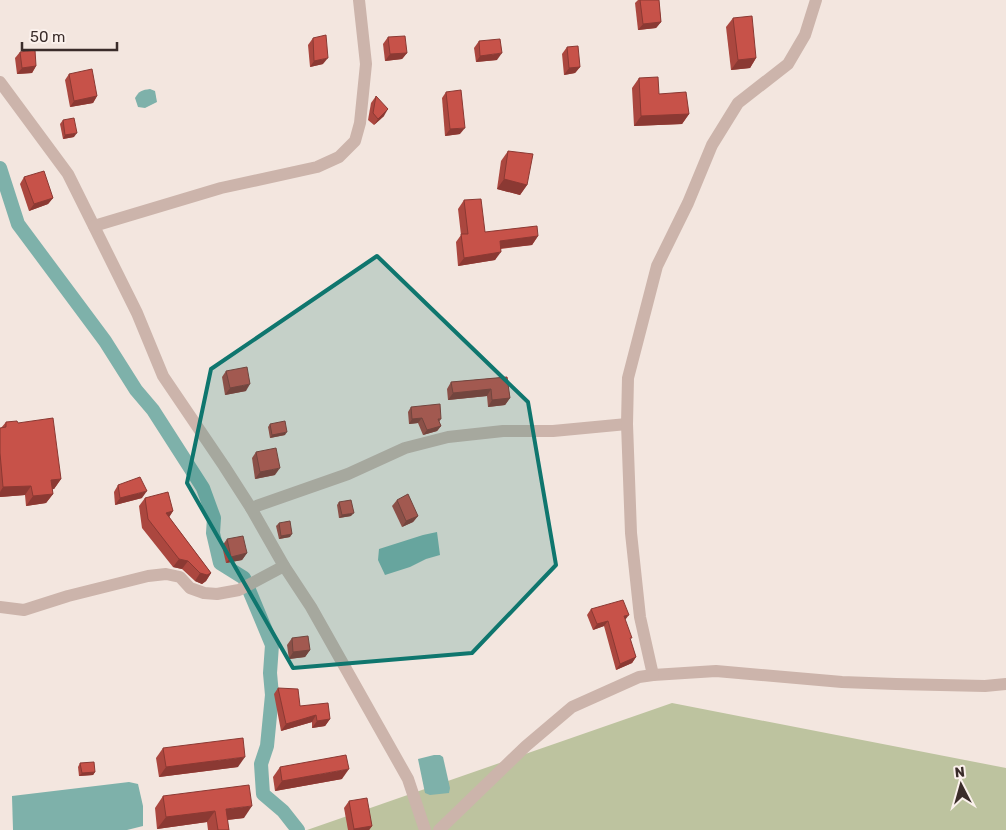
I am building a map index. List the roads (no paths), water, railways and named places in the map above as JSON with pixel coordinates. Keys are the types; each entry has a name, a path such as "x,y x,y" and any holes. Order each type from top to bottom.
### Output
{"street":[{"path":"94,226 221,188 317,167 339,157 355,141 360,123 366,64 359,0"},
{"path":"653,674 640,617 631,534 627,424 628,378 657,266 688,203 712,145 738,103 788,64 805,35 816,0"},
{"path":"0,82 68,174 137,313 163,376 251,508 284,566 311,607 408,779 425,830"},
{"path":"251,508 348,474 404,448 448,437 503,431 553,431 627,424"},
{"path":"0,607 24,610 68,596 148,576 166,574 180,577 190,588 204,593 216,594 239,590 284,566"},
{"path":"438,830 526,746 572,707 639,678 653,674 716,671 887,684 985,686 1006,684"}],"water":[{"path":"150,89 155,91 157,102 145,108 138,107 136,96 141,91"},
{"path":"437,532 440,555 385,575 378,560 379,549"},
{"path":"434,755 443,757 450,788 449,793 430,795 425,793 418,759"},
{"path":"129,782 138,784 143,806 143,826 127,830 13,830 12,796"}],"waterway":[{"path":"0,168 18,224 105,341 136,390 153,410 203,488 214,518 213,533 220,563 244,578 272,645 270,673 272,695 267,746 261,764 263,794 283,811 298,830"}]}
